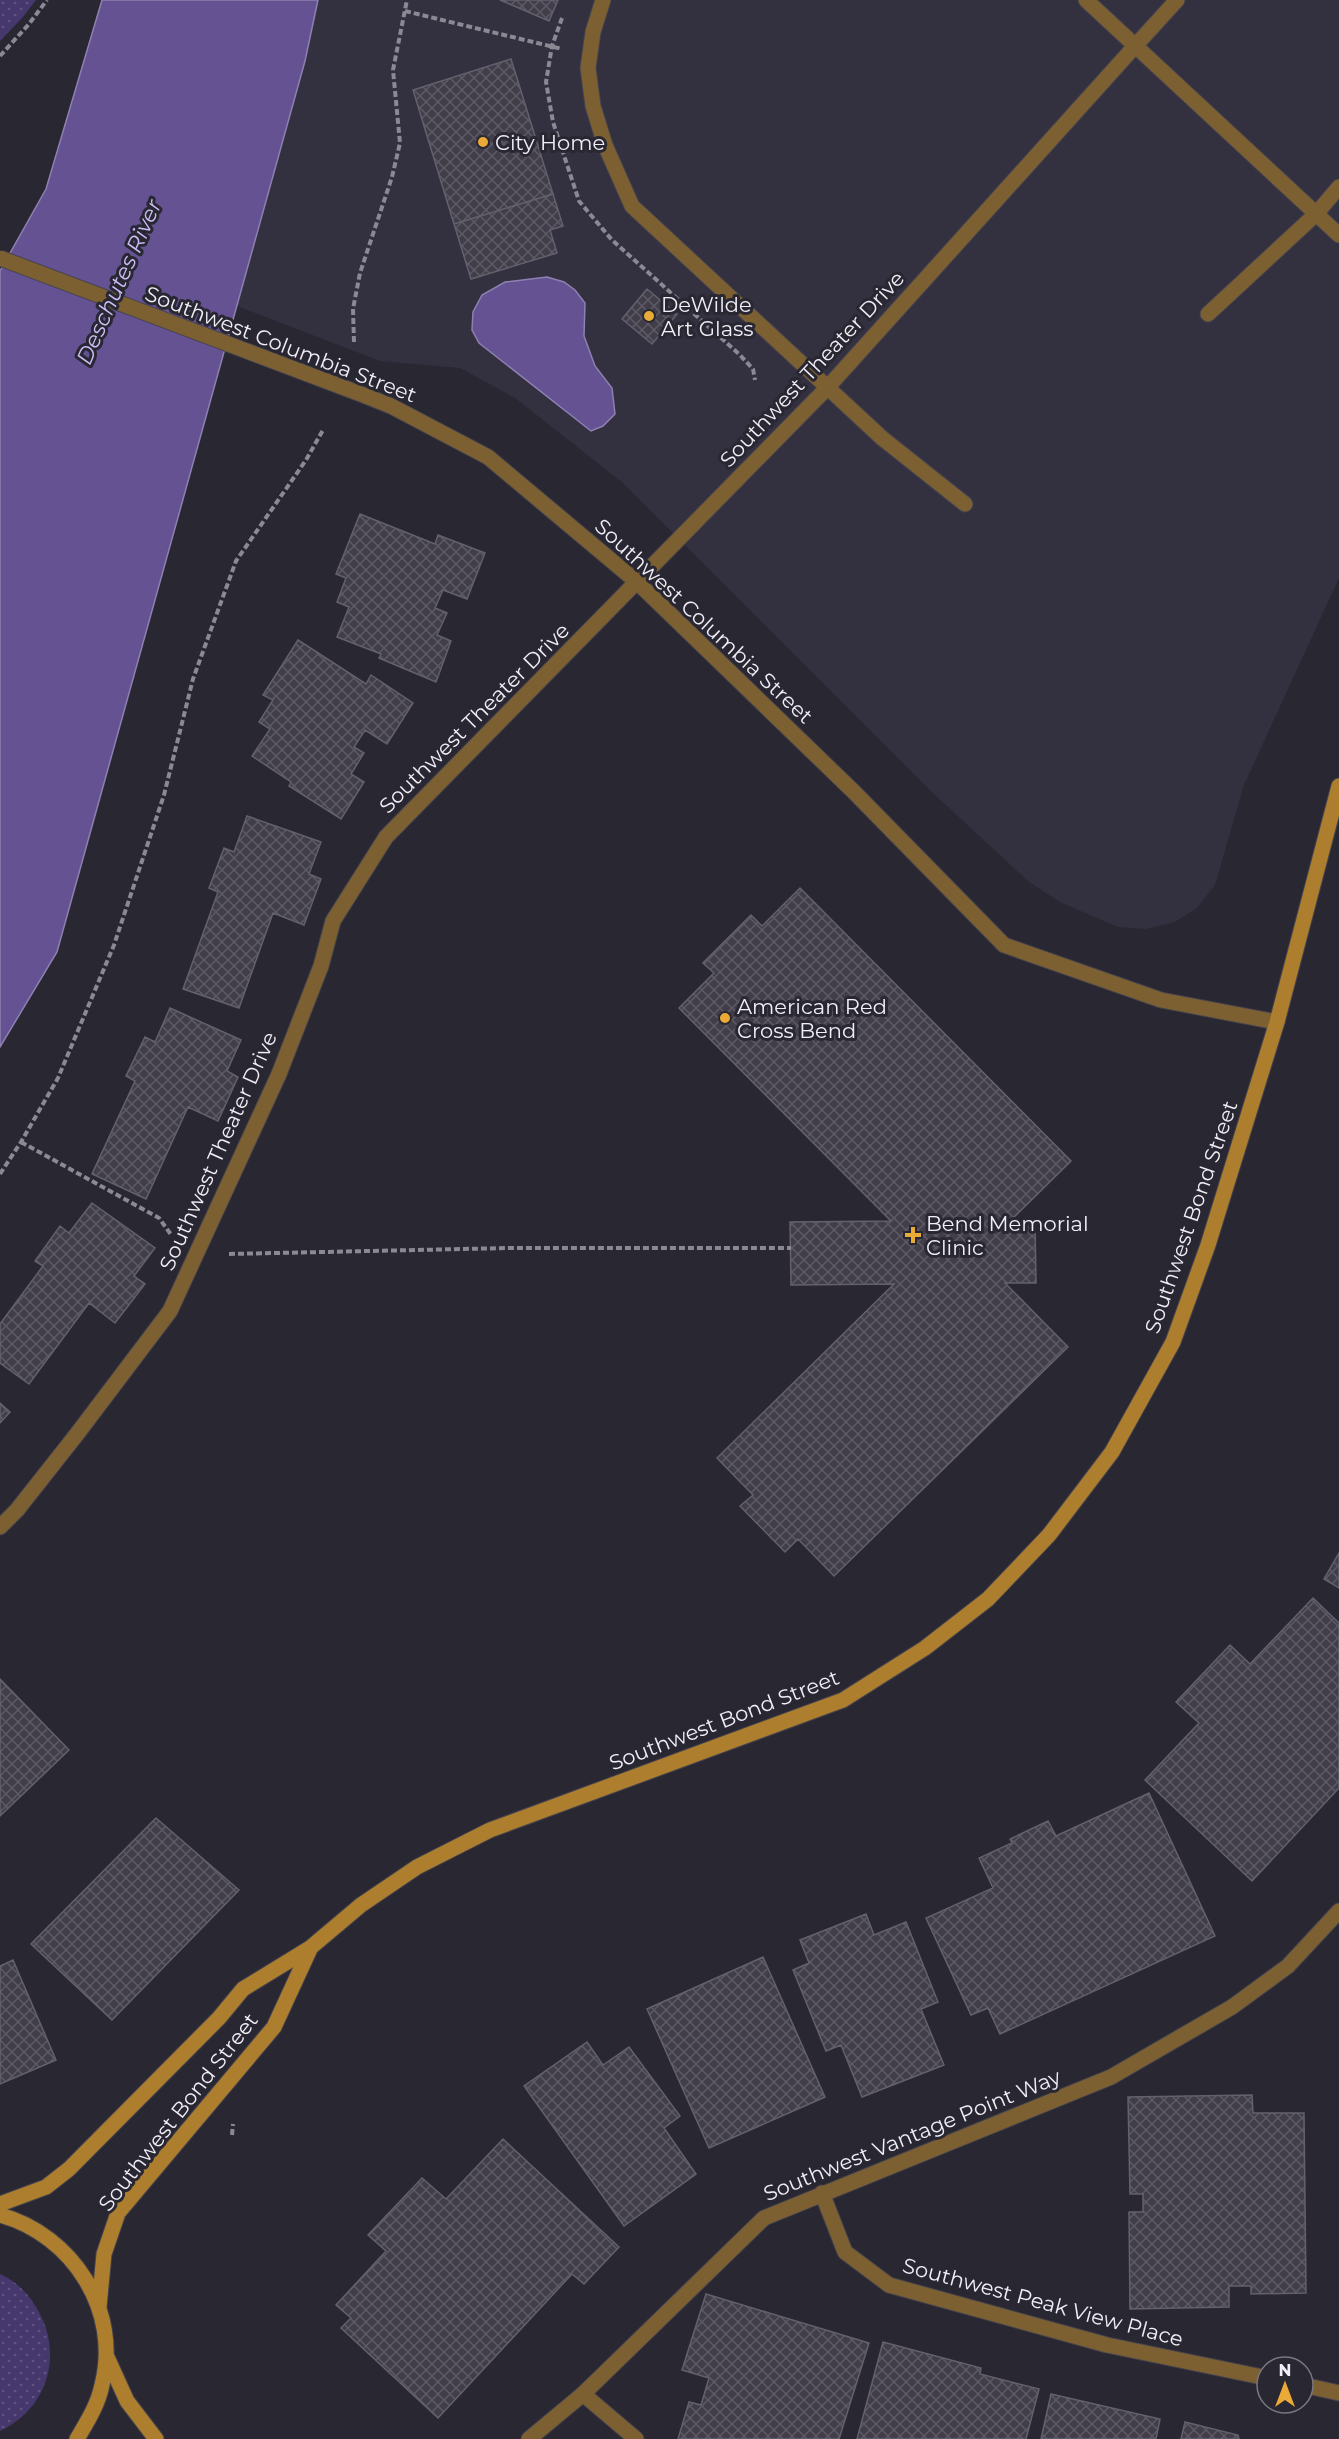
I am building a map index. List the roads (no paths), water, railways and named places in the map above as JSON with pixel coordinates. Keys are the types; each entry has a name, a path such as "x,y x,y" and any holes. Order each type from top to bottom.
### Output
{"street":[{"path":"603,0 593,32 588,68 593,106 604,145 632,206 882,438 965,504"},
{"path":"1086,0 1339,235"},
{"name":"Southwest Theater Drive","path":"0,1527 17,1510 77,1434 170,1311 279,1074 321,966 333,921 386,837 827,388 1177,0"},
{"path":"1208,314 1316,214 1339,187"},
{"name":"Southwest Columbia Street","path":"0,258 391,406 489,457 638,582 854,792 1004,945 1161,1000 1277,1022"},
{"name":"Southwest Bond Street","path":"0,2204 46,2187 69,2169 219,2018 243,1989 310,1948 362,1905 417,1867 490,1830 843,1700 925,1648 988,1599 1049,1535 1112,1452 1173,1342 1208,1245 1277,1022 1339,786"},
{"name":"Southwest Vantage Point Way","path":"529,2439 583,2394 764,2218 1111,2077 1232,2007 1288,1966 1339,1911"},
{"name":"Southwest Bond Street","path":"99,2307 104,2254 118,2213 274,2027 310,1948"},
{"name":"Southwest Peak View Place","path":"822,2193 845,2252 889,2285 1107,2345 1255,2376"},
{"path":"0,2215 19,2220 53,2241 81,2271 99,2307 105,2332 106,2357 102,2386 96,2404 77,2439"},
{"path":"106,2357 127,2401 156,2439"},
{"path":"1315,2388 1339,2393"},
{"path":"583,2394 636,2439"}],"water":[{"name":"Deschutes River","path":"102,0 318,0 305,61 57,952 0,1047 0,271 46,189"},
{"path":"547,277 564,282 575,290 585,303 584,336 595,366 612,388 615,414 603,426 591,431 479,343 472,330 473,312 482,295 505,282"}],"place":[{"name":"City Home","path":"483,142"},
{"name":"DeWilde Art Glass","path":"649,316"},
{"name":"American Red Cross Bend","path":"725,1018"},
{"name":"Bend Memorial Clinic","path":"913,1235"}]}
